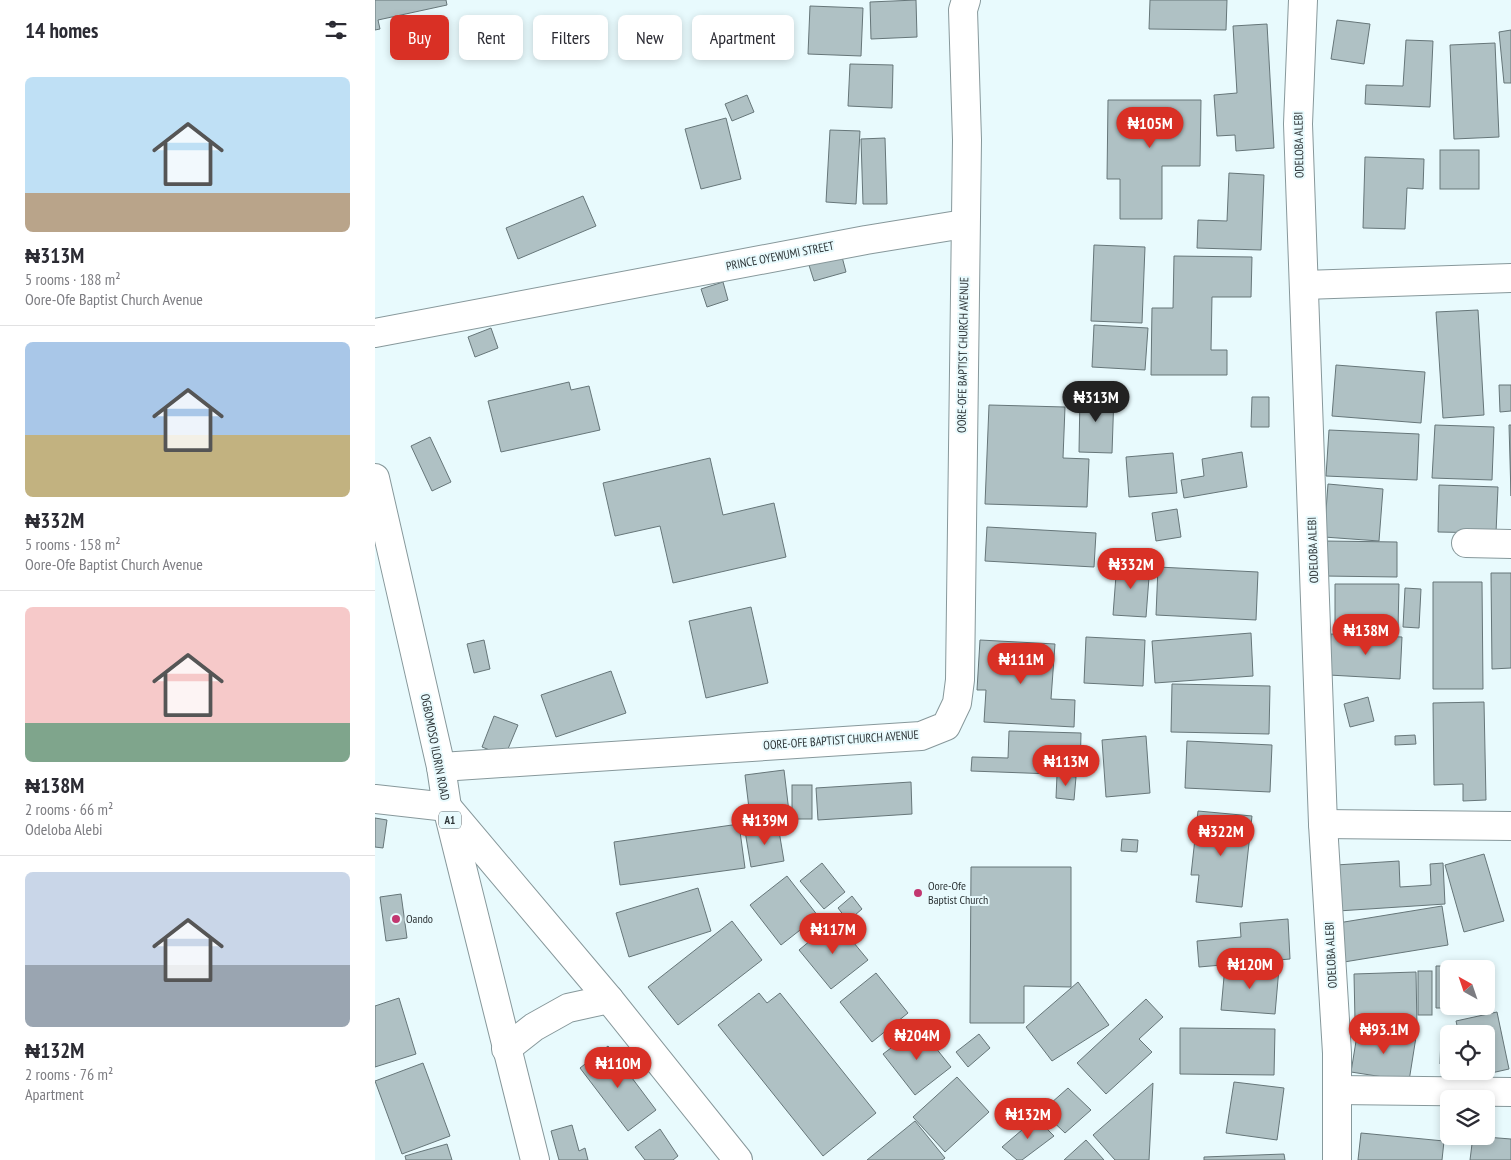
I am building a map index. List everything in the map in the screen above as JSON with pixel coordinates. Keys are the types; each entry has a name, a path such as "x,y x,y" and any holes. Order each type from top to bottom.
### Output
{"main road":[{"path":"964,224 967,140 963,10 966,0"},
{"name":"ODELOBA ALEBI","path":"1303,0 1298,124 1323,824 1337,1053 1337,1160"},
{"name":"PRINCE OYEWUMI STREET","path":"375,333 866,240 964,224"},
{"name":"OORE-OFE BAPTIST CHURCH AVENUE","path":"441,767 921,736 946,726 957,703 959,680 964,224"},
{"path":"1304,285 1511,278"},
{"name":"OGBOMOSO ILORIN ROAD","path":"375,478 441,767 447,807 535,1160"},
{"path":"1465,543 1511,544"},
{"path":"375,799 447,807 609,999 738,1160"},
{"path":"1323,824 1511,826"},
{"path":"506,1049 534,1026 569,1008 609,999"},
{"path":"1337,1090 1511,1092"}],"building":[{"path":"375,0 446,0 447,5 401,15 390,15 390,17 378,20 380,29 375,30"},
{"path":"916,0 917,37 871,39 870,2"},
{"path":"1150,0 1227,0 1226,30 1149,29"},
{"path":"810,6 863,8 861,56 808,54"},
{"path":"1337,20 1370,24 1364,64 1331,59"},
{"path":"1267,24 1274,148 1236,151 1235,135 1217,136 1214,95 1237,93 1233,26"},
{"path":"1511,30 1511,83 1504,83 1499,32"},
{"path":"1406,40 1433,41 1430,107 1365,104 1366,85 1403,86"},
{"path":"1495,43 1499,137 1454,139 1450,45"},
{"path":"850,64 893,65 892,108 848,106"},
{"path":"747,95 754,112 732,121 725,104"},
{"path":"1108,100 1201,100 1200,166 1162,166 1162,219 1120,219 1120,179 1107,179"},
{"path":"726,118 741,179 701,189 685,129"},
{"path":"830,130 860,131 856,204 826,202"},
{"path":"885,138 887,204 863,204 861,139"},
{"path":"1440,150 1479,150 1479,189 1440,189"},
{"path":"1365,157 1424,159 1423,189 1407,188 1405,229 1363,228"},
{"path":"1229,173 1264,175 1261,250 1197,248 1198,220 1227,221"},
{"path":"583,196 596,226 518,259 506,228"},
{"path":"1094,245 1145,247 1142,323 1091,321"},
{"path":"841,253 846,272 814,281 808,262"},
{"path":"1174,256 1252,257 1251,297 1212,297 1211,350 1227,350 1227,375 1151,375 1152,308 1173,308"},
{"path":"723,282 728,300 707,307 701,289"},
{"path":"1478,310 1484,415 1443,418 1436,312"},
{"path":"1094,325 1148,328 1145,370 1092,367"},
{"path":"491,328 498,348 475,357 468,337"},
{"path":"1336,365 1425,372 1421,423 1332,416"},
{"path":"569,382 571,390 589,386 600,430 501,452 488,401"},
{"path":"1499,385 1511,385 1511,411 1500,412"},
{"path":"1080,394 1114,394 1112,453 1079,452"},
{"path":"1252,397 1269,397 1269,427 1251,427"},
{"path":"989,405 1065,407 1063,458 1089,459 1087,507 985,504"},
{"path":"1435,425 1494,427 1492,480 1432,478"},
{"path":"1509,425 1511,425 1511,496"},
{"path":"1329,430 1419,434 1417,480 1326,476"},
{"path":"430,437 451,482 432,491 411,446"},
{"path":"1242,452 1247,487 1184,498 1181,480 1204,476 1202,459"},
{"path":"1173,453 1177,493 1129,497 1126,457"},
{"path":"710,458 723,515 774,503 786,557 673,583 660,526 615,536 603,483"},
{"path":"1328,484 1383,489 1379,541 1324,537"},
{"path":"1439,485 1498,487 1496,533 1438,532"},
{"path":"1177,509 1181,537 1156,541 1152,513"},
{"path":"987,527 1096,533 1094,567 985,561"},
{"path":"1325,541 1397,542 1397,577 1324,576"},
{"path":"1117,562 1150,564 1146,617 1113,615"},
{"path":"1158,567 1258,572 1256,620 1156,615"},
{"path":"1491,573 1511,573 1511,668 1492,669"},
{"path":"1433,582 1482,582 1483,689 1433,689"},
{"path":"1335,584 1399,584 1398,630 1335,630"},
{"path":"1405,588 1421,589 1419,628 1403,627"},
{"path":"751,607 768,683 706,698 689,621"},
{"path":"1251,633 1253,676 1155,683 1152,641"},
{"path":"1331,634 1402,637 1400,679 1329,675"},
{"path":"1086,637 1145,640 1143,686 1084,683"},
{"path":"484,640 490,669 474,673 467,644"},
{"path":"980,640 1055,644 1051,699 1075,700 1074,727 984,722 986,690 977,690"},
{"path":"611,671 626,713 556,737 541,695"},
{"path":"1172,684 1270,686 1269,734 1171,732"},
{"path":"1368,697 1374,721 1350,727 1344,704"},
{"path":"1484,702 1486,800 1463,801 1463,784 1434,785 1433,703"},
{"path":"494,716 518,725 505,756 482,747"},
{"path":"1009,731 1081,733 1080,775 971,771 972,757 1008,758"},
{"path":"1415,735 1416,744 1395,745 1395,736"},
{"path":"1146,736 1150,793 1106,797 1102,740"},
{"path":"1187,741 1272,745 1270,792 1185,788"},
{"path":"784,770 789,812 750,817 745,775"},
{"path":"1057,775 1076,777 1074,800 1056,798"},
{"path":"911,782 912,814 818,820 816,788"},
{"path":"792,785 812,785 812,819 792,819"},
{"path":"1198,811 1252,816 1242,907 1196,902 1199,875 1191,875"},
{"path":"375,818 387,820 383,848 375,847"},
{"path":"739,824 745,868 620,885 614,842"},
{"path":"778,825 784,861 751,867 745,831"},
{"path":"1122,839 1138,840 1137,852 1121,851"},
{"path":"1484,854 1504,921 1464,932 1445,865"},
{"path":"1399,861 1400,887 1431,885 1430,864 1443,863 1445,904 1338,911 1336,865"},
{"path":"822,863 845,892 824,909 800,881"},
{"path":"971,867 1071,867 1071,987 1024,986 1024,1023 970,1023"},
{"path":"787,876 818,916 781,945 750,905"},
{"path":"698,888 711,931 629,957 616,913"},
{"path":"401,894 407,938 386,941 380,897"},
{"path":"852,896 862,909 848,921 838,908"},
{"path":"1442,906 1448,945 1344,962 1338,923"},
{"path":"1288,919 1290,959 1199,967 1197,941 1241,937 1240,923"},
{"path":"835,920 868,960 831,989 799,950"},
{"path":"732,921 762,960 678,1025 648,987"},
{"path":"1225,966 1279,968 1275,1014 1221,1010"},
{"path":"1436,966 1440,966 1440,1008 1436,1008"},
{"path":"1418,971 1432,971 1432,1015 1418,1015"},
{"path":"1416,972 1417,1026 1355,1020 1354,974"},
{"path":"876,973 908,1013 872,1042 840,1002"},
{"path":"1078,982 1109,1025 1052,1061 1026,1027"},
{"path":"759,993 767,1003 780,993 876,1113 823,1156 718,1025"},
{"path":"399,998 416,1054 375,1067 375,1006"},
{"path":"1146,999 1163,1017 1139,1039 1152,1052 1106,1094 1077,1063"},
{"path":"1497,1012 1509,1069 1495,1072 1495,1025 1457,1025 1456,1021 1483,1015 1495,1015"},
{"path":"919,1027 951,1067 915,1095 883,1054"},
{"path":"1180,1028 1275,1029 1274,1075 1180,1074"},
{"path":"1358,1029 1416,1037 1409,1081 1351,1072"},
{"path":"979,1034 990,1048 968,1067 956,1052"},
{"path":"608,1046 656,1110 628,1131 580,1068"},
{"path":"423,1063 450,1136 402,1154 375,1081"},
{"path":"957,1077 989,1112 945,1152 913,1117"},
{"path":"1234,1082 1284,1088 1277,1140 1226,1133"},
{"path":"1153,1083 1149,1160 1115,1160 1093,1135"},
{"path":"1068,1088 1091,1110 1065,1133 1042,1111"},
{"path":"1036,1118 1054,1136 1022,1160 1017,1160 1002,1147"},
{"path":"915,1121 945,1158 942,1160 867,1160"},
{"path":"572,1125 579,1151 585,1148 588,1160 559,1160 551,1131"},
{"path":"660,1129 678,1156 673,1160 645,1160 635,1147"},
{"path":"1361,1133 1440,1141 1440,1145 1444,1145 1442,1160 1358,1160"},
{"path":"1495,1138 1511,1139 1511,1160 1470,1160 1472,1145 1495,1145"},
{"path":"1086,1140 1104,1160 1064,1160"},
{"path":"447,1144 452,1160 406,1160 405,1156"},
{"path":"1284,1154 1285,1160 1204,1160 1204,1157"}],"place":[{"name":"Oore-Ofe Baptist Church","path":"918,893"},
{"name":"Oando","path":"396,919"}]}
